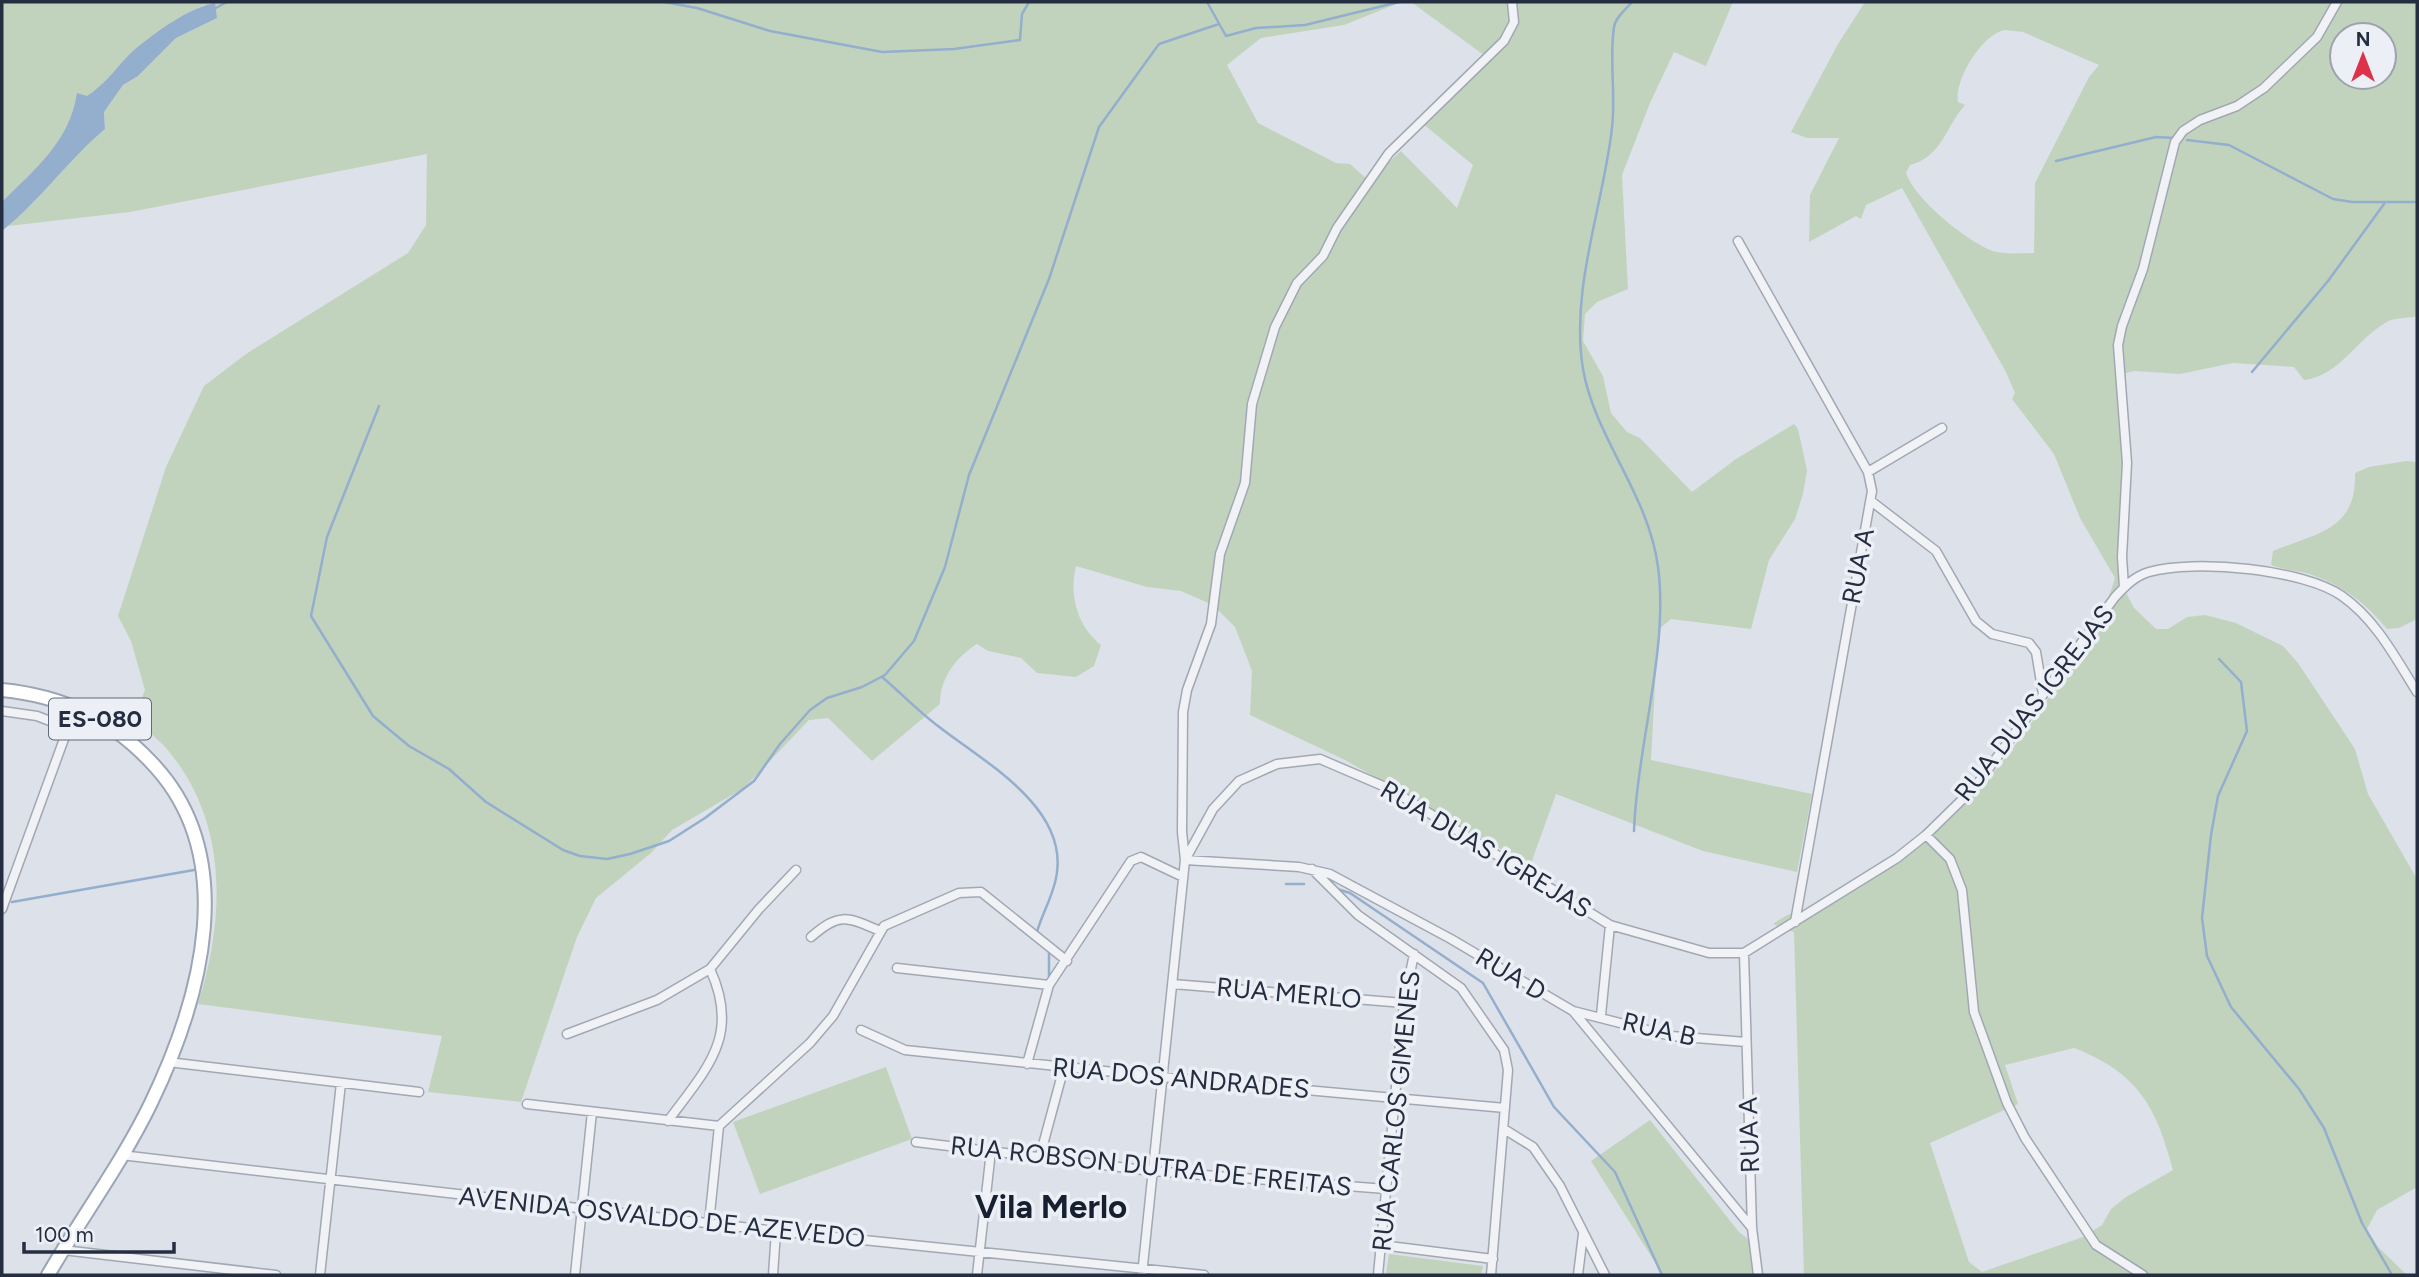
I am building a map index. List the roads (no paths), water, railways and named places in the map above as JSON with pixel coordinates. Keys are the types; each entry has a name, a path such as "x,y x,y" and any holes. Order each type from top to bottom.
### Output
{"main road":[{"name":"ES-080","path":"2,690 50,698 79,707 125,737 159,769 183,807 203,867 207,900 200,962 168,1062 150,1104 121,1156 48,1275"}],"street":[{"path":"1142,1273 1185,860 1182,819 1183,712 1187,690 1211,624 1220,554 1245,483 1252,404 1275,327 1297,284 1322,256 1337,228 1389,153 1504,41 1514,22 1512,2"},
{"path":"2124,587 2122,557 2127,463 2118,345 2122,326 2143,269 2172,148 2183,131 2200,120 2237,106 2264,88 2317,37 2337,2"},
{"name":"RUA A","path":"1738,241 1868,472 1871,500 1795,922"},
{"path":"1868,472 1942,428"},
{"path":"1871,500 1937,551 1976,621 1992,634 2029,643 2036,652 2043,694"},
{"name":"RUA DUAS IGREJAS","path":"1185,860 1213,809 1239,781 1277,764 1320,759 1390,789 1610,925 1709,953 1744,953 1897,858 1926,835 1975,787 2124,587 2146,573 2190,566 2288,575 2324,585 2353,605 2376,628 2417,692"},
{"path":"2,909 68,728 79,707"},
{"path":"2,711 37,716 68,728"},
{"path":"1926,835 1950,859 1962,890 1974,1012 2007,1103 2025,1138 2096,1245 2143,1275"},
{"path":"1027,1063 1049,985 1133,859 1141,857 1183,877"},
{"name":"RUA D","path":"1185,860 1312,869 1335,876 1573,1011 1752,1228"},
{"name":"RUA CARLOS GIMENES","path":"1312,869 1358,915 1414,954 1404,1003 1378,1275"},
{"path":"567,1034 657,1000 710,969 765,902 796,870"},
{"path":"709,1223 719,1126 810,1043 833,1016 880,931 900,918 959,893 974,891 988,895 1067,961"},
{"path":"810,937 829,921 842,918 880,931"},
{"path":"1601,1016 1610,925"},
{"name":"RUA A","path":"1744,953 1752,1228 1758,1275"},
{"path":"1414,954 1461,988 1504,1051 1508,1070 1491,1275"},
{"path":"897,968 1049,985"},
{"path":"668,1121 702,1073 722,1033 723,1004 710,969"},
{"name":"RUA MERLO","path":"1173,984 1404,1003"},
{"name":"RUA B","path":"1573,1011 1671,1036 1746,1042"},
{"name":"RUA DOS ANDRADES","path":"861,1030 905,1050 1162,1077 1505,1108"},
{"path":"168,1062 419,1092"},
{"path":"1040,1156 1064,1067"},
{"path":"320,1275 341,1083"},
{"path":"527,1104 719,1126"},
{"path":"575,1275 592,1112"},
{"path":"1504,1129 1522,1137 1533,1147 1560,1186 1605,1275"},
{"name":"RUA ROBSON DUTRA DE FREITAS","path":"916,1142 1152,1171 1386,1189"},
{"path":"976,1275 991,1151"},
{"name":"AVENIDA OSVALDO DE AZEVEDO","path":"121,1156 979,1252 1142,1273 1204,1275"},
{"path":"773,1275 776,1231"},
{"path":"1578,1275 1583,1234"},
{"path":"1381,1245 1493,1259"},
{"path":"63,1250 276,1275"}],"water":[{"path":"215,3 217,18 176,38 138,76 123,85 104,112 105,129 2,231 2,202 38,166 59,140 67,126 77,93 87,96 152,36 183,15"}],"waterway":[{"path":"214,9 227,2"},
{"path":"664,2 697,8 770,31 882,52 954,49 1020,40 1022,14 1029,2"},
{"path":"1207,2 1226,36 1256,28 1305,25 1399,2"},
{"path":"1632,2 1614,27 1612,128 1584,278 1580,339 1589,394 1644,515 1658,567 1660,598 1656,664 1636,799 1634,831"},
{"path":"379,406 327,537 311,616 373,716 409,746 449,769 486,802 563,850 580,856 607,859 669,841 754,781 780,744 810,710 827,698 862,687 885,675 914,641 945,567 969,475 1049,279 1099,127 1159,44 1219,24"},
{"path":"2056,161 2156,137 2175,138"},
{"path":"2187,140 2229,145 2333,199 2352,202 2417,202"},
{"path":"2252,372 2328,281 2384,204"},
{"path":"2219,659 2241,682 2247,731 2218,796 2211,835 2202,918 2207,956 2231,1007 2299,1089 2324,1128 2362,1223 2392,1275"},
{"path":"882,677 931,720 997,769 1035,805 1048,826 1056,848 1057,872 1054,888 1037,932"},
{"path":"12,902 194,870"},
{"path":"1286,884 1304,884"},
{"path":"1337,889 1350,893 1483,983 1554,1107 1615,1172 1662,1275"},
{"path":"1049,949 1049,977"}],"district":[{"name":"Vila Merlo","path":"1051,1206"}]}
